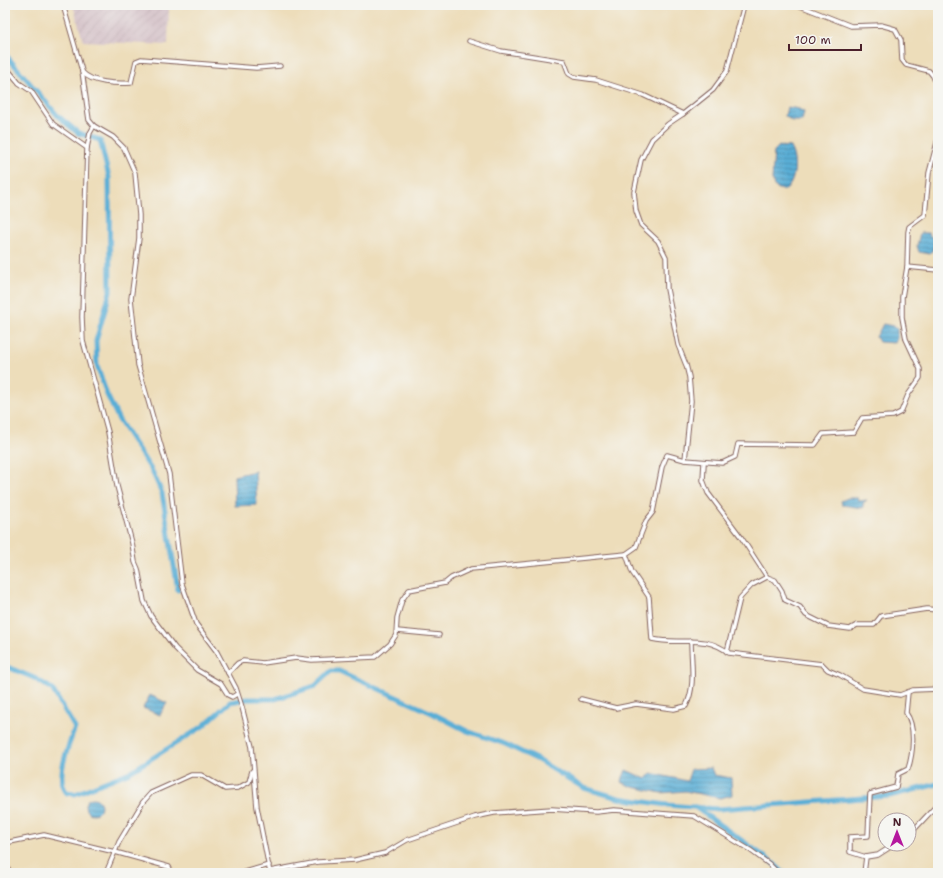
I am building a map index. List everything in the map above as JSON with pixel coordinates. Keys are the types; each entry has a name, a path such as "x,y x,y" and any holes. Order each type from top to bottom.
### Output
{"street":[{"path":"63,5 82,71 86,108 89,120 94,126 112,136 124,148 135,173 139,215 139,238 131,299 138,365 169,474 182,584 196,624 217,652 236,688 242,707 252,747 257,807 270,872 318,862 355,860 385,854 407,840 475,817 511,811 552,809 596,812 620,810 694,816 750,850 769,864 778,873"},
{"path":"685,460 691,401 689,377 678,345 667,289 666,257 658,241 641,225 636,211 634,192 641,160 652,139 713,90 727,71 744,5"},
{"path":"798,5 851,26 881,25 895,29 900,40 902,60 906,64 928,71 933,76 938,88"},
{"path":"469,41 501,51 564,61 569,74 574,77 596,80 643,95 682,114"},
{"path":"82,71 87,77 125,84 131,83 133,80 136,61 140,59 256,68 280,66"},
{"path":"5,66 19,83 31,91 53,124 86,148"},
{"path":"94,126 90,132 86,148 83,341 108,432 117,486 132,543 134,562 138,569 144,601 151,616 161,630 190,663 206,676 221,684 232,697 237,694"},
{"path":"228,673 238,663 243,661 263,663 296,658 312,660 370,659 375,657 390,644 397,631 397,618 402,600 409,590 445,583 451,578 471,569 608,557 626,554 636,547 646,521 653,512 662,467 667,455 685,460 722,463 735,457 738,444 815,445 823,434 854,432 862,418 893,416 901,412 908,395 920,378 920,369 906,339 902,317 902,297 907,267 908,232 909,227 925,215 929,173 938,139"},
{"path":"907,267 938,270"},
{"path":"704,462 703,480 708,493 741,537 767,577 775,580 782,591 785,600 800,607 806,615 828,626 850,629 857,624 874,624 881,616 927,609 938,610"},
{"path":"626,554 632,572 649,598 652,639 707,641 721,645 728,652 796,662 822,664 828,670 840,675 863,689 896,695 908,692 938,689"},
{"path":"728,652 740,598 752,585 767,577"},
{"path":"397,631 439,635"},
{"path":"582,699 616,708 636,704 674,708 686,706 691,696 693,684 691,641"},
{"path":"881,852 866,857 850,852 849,840 850,837 868,836 868,808 870,794 896,787 898,774 908,769 911,760 911,720 906,713 908,692"},
{"path":"106,873 115,852 135,815 151,793 191,775 201,776 225,789 238,788 249,782 253,770"},
{"path":"917,826 938,804"},
{"path":"5,843 44,835 169,867 172,873"},
{"path":"864,873 866,857"},
{"path":"5,858 9,873"},
{"path":"242,873 269,865"}],"shaded area":[{"path":"73,5 156,5 169,7 168,45 83,41"}],"water":[{"path":"787,107 799,109 804,112 802,121 792,121 785,116"},
{"path":"779,146 790,147 794,158 794,175 786,190 778,189 774,186 772,180 774,151"},
{"path":"920,233 928,233 934,240 933,250 930,254 919,252 917,246"},
{"path":"883,324 893,326 897,329 897,338 895,343 879,342 876,337"},
{"path":"255,471 257,505 235,506 234,476"},
{"path":"848,498 858,498 859,501 867,500 863,503 863,508 842,505 841,501"},
{"path":"150,695 167,703 160,715 143,708"},
{"path":"711,768 714,775 731,778 732,795 720,798 685,791 661,793 633,787 621,782 626,770 646,779 651,773 687,781 691,769"},
{"path":"93,798 100,803 101,806 96,813 93,814 86,809 85,806 90,799"}],"waterway":[{"path":"5,54 58,116 78,133 100,140 109,177 110,292 96,341 97,366 107,395 119,420 152,471 162,493 178,590"},
{"path":"5,666 34,678 52,689 75,728 66,752 62,770 63,787 67,793 75,794 130,772 202,727 230,702 247,699 275,699 315,686 331,671 339,671 432,713 467,731 505,744 538,760 584,788 619,798 667,805 718,809 889,796 938,784"},
{"path":"695,807 772,862 784,873"}]}
